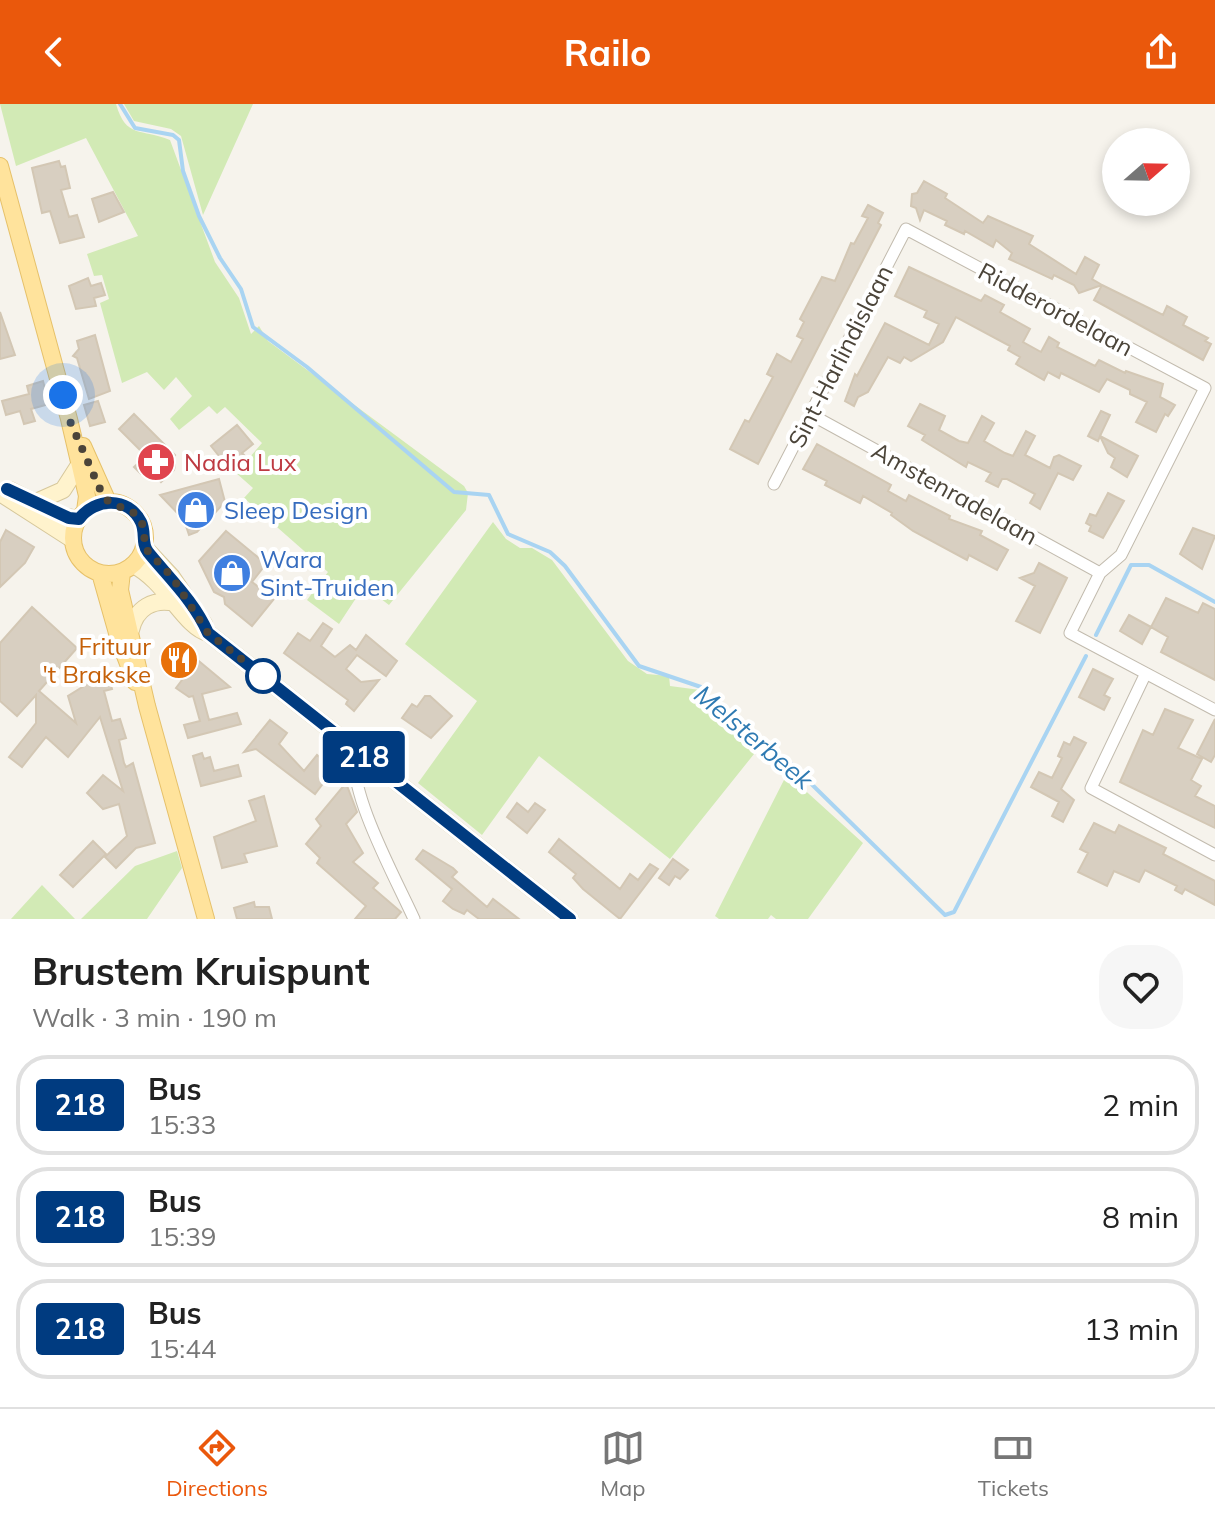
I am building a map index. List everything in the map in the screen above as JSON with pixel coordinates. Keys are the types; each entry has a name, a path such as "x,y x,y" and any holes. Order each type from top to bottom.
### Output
{"main road":[{"path":"0,166 87,496 73,540"},
{"path":"69,419 108,502"},
{"path":"36,502 63,490 79,465"},
{"path":"0,487 62,516 82,515 108,502 124,506 137,516 144,530 144,547 127,569 120,590 147,706 206,919"},
{"path":"0,493 73,540 84,565 100,573 127,569 154,578 197,628 208,633 570,919"},
{"path":"144,547 172,577 208,633"},
{"path":"100,573 124,655 147,706"},
{"path":"131,630 137,614 150,604 175,603"}],"street":[{"name":"Ridderordelaan","path":"906,229 1205,388 1121,555 1100,573"},
{"name":"Sint-Harlindislaan","path":"774,484 906,229"},
{"name":"Amstenradelaan","path":"810,414 1100,573"},
{"path":"1100,573 1070,633 1215,710"},
{"path":"1145,675 1091,788 1215,855"},
{"path":"356,751 352,764 359,793 414,919"}],"green space":[{"path":"0,104 116,104 130,128 170,140 215,262 239,298 251,334 259,326 268,341 464,486 468,493 466,510 389,605 364,586 339,624 307,600 328,572 244,498 253,488 236,473 262,443 225,407 217,414 209,406 179,430 170,419 192,396 176,377 164,390 147,372 122,383 100,303 109,299 102,275 94,276 87,254 138,236 86,138 16,166"},
{"path":"124,104 253,104 203,215 181,136 171,129 134,121"},
{"path":"493,522 506,539 520,548 532,548 552,560 628,661 647,674 669,676 670,686 700,690 724,723 758,749 670,859 539,756 482,835 418,783 477,701 405,644"},
{"path":"787,774 863,843 808,919 776,919 771,915 768,919 719,919 715,916"},
{"path":"177,851 182,868 147,919 81,919 135,866"},
{"path":"42,885 75,919 11,919"}],"building":[{"path":"59,161 61,167 65,166 70,188 61,190 69,217 77,215 84,237 60,243 50,211 42,213 32,168"},
{"path":"924,181 947,194 945,198 983,223 988,216 1033,236 1029,244 1076,274 1085,257 1099,265 1092,279 1102,285 1079,293 1074,285 1054,275 1052,279 1009,259 1012,253 996,240 993,247 965,231 964,234 945,225 947,221 924,210 920,220 916,208 911,206 912,194 917,193"},
{"path":"113,192 124,212 99,222 92,199"},
{"path":"868,205 883,213 878,223 881,225 758,464 730,449 745,420 749,422 773,377 767,374 777,354 791,362 803,339 797,336 804,322 800,319 822,277 835,281 851,243 854,244 868,218 862,216"},
{"path":"909,267 981,301 985,295 1004,305 1000,312 1030,329 1023,342 1041,352 1049,337 1059,343 1057,347 1095,366 1099,360 1125,373 1163,384 1160,397 1175,405 1168,416 1165,414 1156,432 1136,422 1147,402 1130,394 1130,390 1107,379 1099,392 1061,373 1059,378 1048,372 1044,380 1016,364 1020,357 1008,350 1010,346 956,317 943,342 911,361 904,357 900,363 888,357 868,392 858,397 854,406 845,401 855,374 857,376 885,323 929,345 939,324 924,317 927,311 895,296"},
{"path":"88,278 91,286 101,283 105,295 94,298 96,306 76,309 69,286"},
{"path":"1102,285 1163,315 1167,306 1187,317 1183,325 1208,338 1205,341 1211,344 1203,360 1094,300"},
{"path":"0,312 15,355 0,359"},
{"path":"95,335 110,391 89,399 77,358 73,356 79,349 77,341"},
{"path":"43,381 49,404 31,409 35,421 24,424 20,411 6,415 2,401 29,394 27,386"},
{"path":"98,401 105,422 90,426 84,405"},
{"path":"920,404 945,416 939,430 959,441 968,443 982,416 994,423 984,441 1005,453 1013,456 1026,431 1035,436 1025,455 1050,468 1054,457 1059,455 1081,466 1073,480 1058,473 1040,509 1030,503 1035,494 1007,479 1002,479 998,487 986,481 991,473 968,462 966,467 922,440 925,435 908,426"},
{"path":"1101,411 1110,415 1098,441 1088,436"},
{"path":"134,414 175,455 171,460 174,470 161,482 148,468 141,474 134,467 146,456 119,429"},
{"path":"237,425 253,444 242,453 247,458 231,471 211,446"},
{"path":"1100,436 1138,456 1127,477 1111,467 1115,458 1108,453"},
{"path":"817,444 891,485 888,491 906,501 909,495 950,516 949,519 982,531 980,535 1008,550 997,570 969,555 967,560 913,531 892,513 863,496 860,503 825,485 827,481 803,469"},
{"name":"Sleep Design","path":"219,479 225,502 197,532 189,535 184,520 160,495"},
{"path":"1108,493 1124,501 1103,538 1089,531 1091,526 1086,523 1090,514 1096,516"},
{"path":"1193,528 1215,536 1202,569 1180,554"},
{"path":"6,530 34,547 25,563 0,587 0,542"},
{"name":"Wara Sint-Truiden","path":"226,531 266,564 252,582 274,599 252,626 225,604 224,597 214,592 199,561"},
{"path":"1039,563 1067,578 1040,633 1016,621 1035,586 1020,578 1034,573"},
{"path":"1166,598 1198,613 1203,603 1215,609 1215,680 1161,652 1168,637 1151,627"},
{"path":"32,607 77,648 39,691 76,723 68,696 92,681 90,675 107,670 112,689 104,691 112,721 120,719 126,738 119,740 124,763 126,767 133,763 155,843 136,848 116,868 105,857 127,836 119,804 103,809 87,793 103,775 123,791 100,717 68,757 46,737 22,767 9,757 36,723 36,695 17,716 0,701 0,643"},
{"path":"1129,615 1151,627 1142,644 1120,631"},
{"path":"323,623 332,629 321,646 335,657 350,645 356,650 366,635 397,661 386,676 357,655 346,669 361,682 379,680 354,711 346,704 348,700 284,653 298,633 310,641"},
{"path":"176,642 230,687 202,694 209,720 237,713 241,724 188,738 184,725 200,721 193,696 189,697 176,688 182,680 172,672 175,667 162,659"},
{"path":"1093,669 1113,679 1104,695 1110,698 1104,710 1079,697"},
{"path":"425,696 430,696 452,716 431,738 402,718 412,704 417,707"},
{"path":"1165,709 1193,720 1178,748 1202,759 1191,780 1201,786 1195,796 1215,806 1215,828 1120,782 1143,730 1153,735"},
{"path":"1215,719 1215,755 1211,762 1197,754"},
{"path":"270,720 287,733 279,744 304,771 317,755 334,769 315,794 256,749 244,752"},
{"path":"1074,737 1086,743 1061,789 1074,800 1063,822 1052,816 1059,802 1031,787 1039,772 1052,778 1062,758 1058,756 1064,742 1070,745"},
{"path":"202,753 204,759 210,757 214,771 238,765 241,776 201,786 193,756"},
{"path":"346,783 357,812 346,824 363,853 353,862 378,883 373,888 401,912 395,919 355,919 366,906 317,863 320,858 306,844 321,826 316,819"},
{"path":"264,796 277,846 244,854 247,862 222,868 214,837 256,821 249,801"},
{"path":"517,803 528,812 535,803 545,810 527,833 507,817"},
{"path":"1094,823 1115,833 1119,825 1166,848 1163,854 1215,881 1215,905 1185,889 1182,894 1175,890 1177,886 1145,870 1139,882 1114,871 1107,886 1078,872 1088,853 1080,849"},
{"path":"559,839 620,889 630,874 638,880 650,864 658,869 620,919 583,889 573,878 576,874 549,852"},
{"path":"93,841 106,854 73,887 60,875"},
{"path":"423,850 453,868 457,872 452,877 487,907 493,899 519,919 479,919 467,910 464,914 453,909 443,901 452,889 416,859"},
{"path":"673,859 688,870 680,879 675,876 669,885 659,878"},
{"path":"254,902 255,907 269,907 272,919 237,919 234,908"}],"waterway":[{"name":"Melsterbeek","path":"120,104 135,128 173,135 179,140 183,171 199,216 220,258 241,289 253,327 307,367 454,492 489,495 508,534 550,552 565,566 639,666 701,687 731,724 790,763 945,915 954,912 1086,656"},
{"name":"Melsterbeek","path":"1096,635 1131,565 1149,565 1215,602"}],"bus line":[{"name":"218","path":"7,489 69,518 79,519 85,511 100,503 116,503 131,510 144,530 144,547 172,577 208,633 570,919"}],"place":[{"name":"Nadia Lux","path":"156,462"},
{"name":"Sleep Design","path":"196,510"},
{"name":"Wara Sint-Truiden","path":"232,573"},
{"name":"Frituur 't Brakske","path":"179,660"}],"route":[{"path":"63,395 69,419 77,431 103,496 108,502 124,506 137,516 144,530 144,547 172,577 208,633 263,676"}]}
